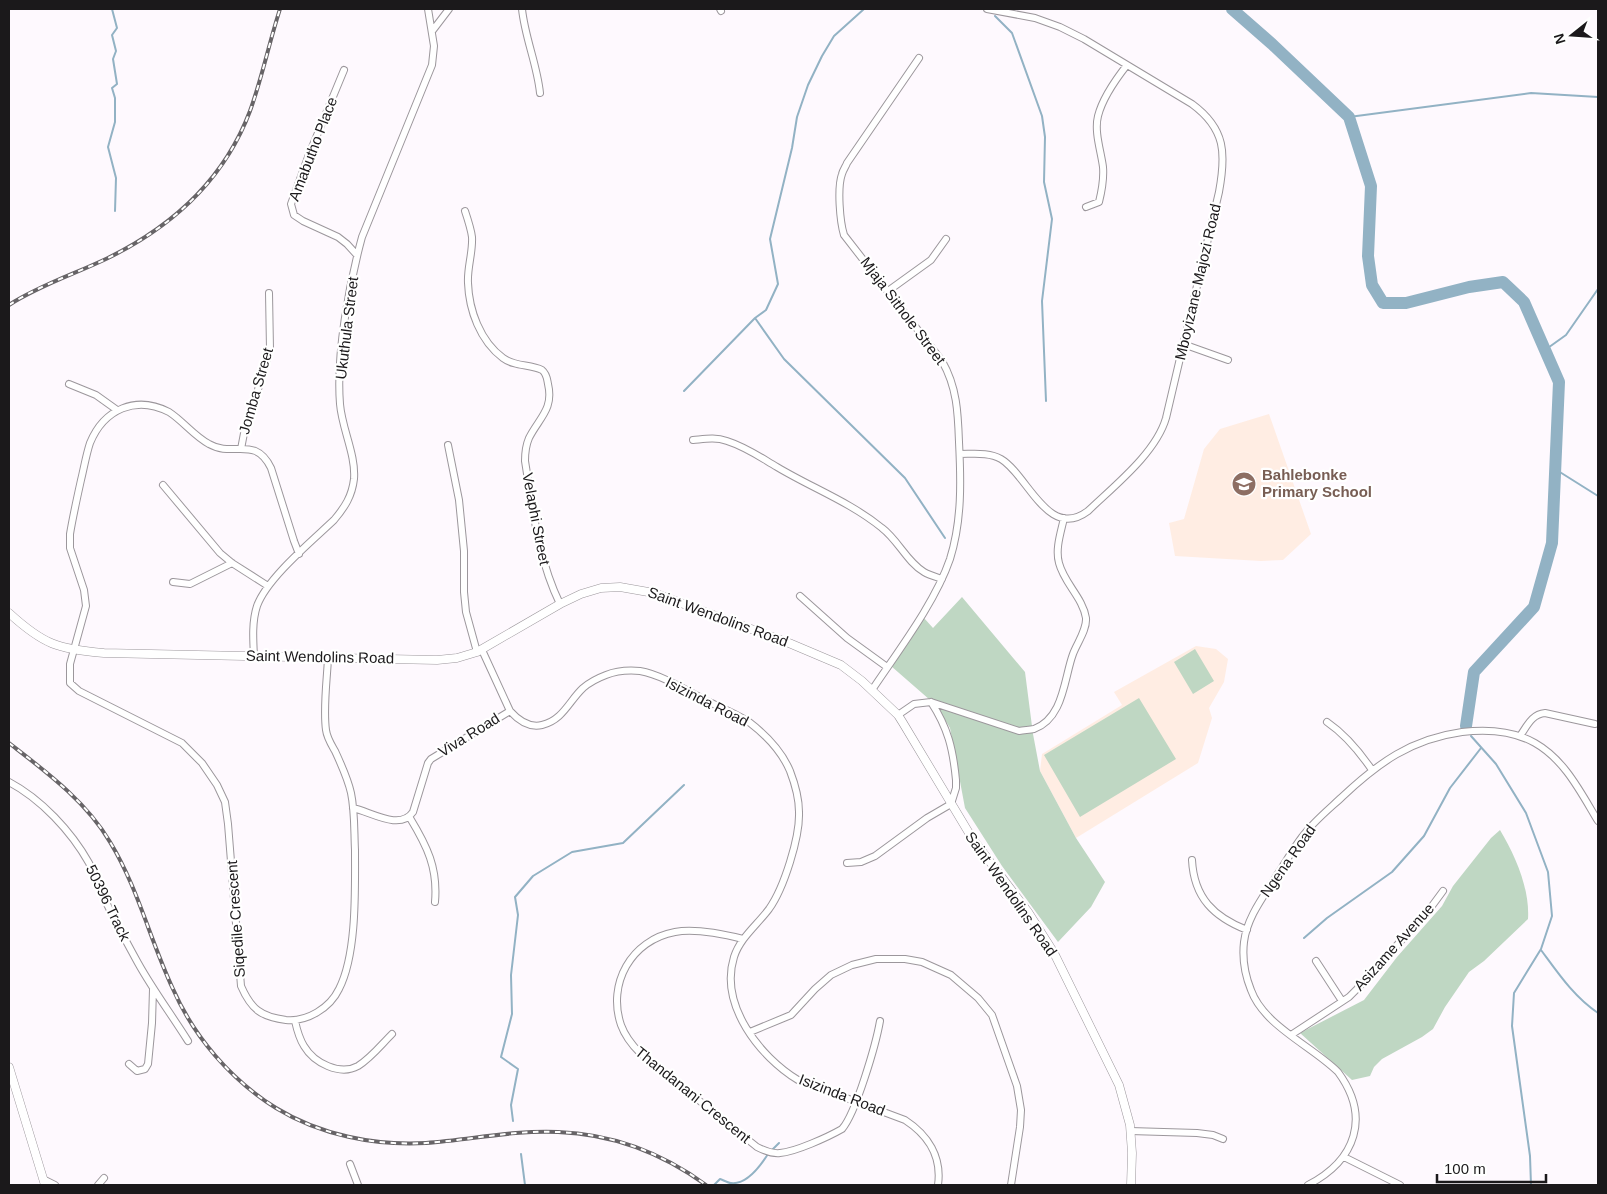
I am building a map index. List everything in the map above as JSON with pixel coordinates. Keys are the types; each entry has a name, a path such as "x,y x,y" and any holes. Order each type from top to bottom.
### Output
{"street":[{"name":"Ukuthula Street","path":"254,656 253,634 257,607 268,586 342,510 351,496 354,469 342,423 339,383 344,326 357,255 370,215 429,75 434,55 428,9"},
{"path":"432,30 449,9"},
{"path":"522,9 529,47 538,75 540,93"},
{"name":"Mboyizane Majozi Road","path":"987,9 1034,18 1060,26 1084,39 1196,107 1214,126 1222,148 1224,166 1219,192 1166,418 1157,440 1150,450 1088,511 1080,516 1064,518"},
{"name":"Mjaja Sithole Street","path":"872,690 932,598 942,579 950,560 959,516 960,454 957,401 949,373 942,361 844,235 840,218 841,181 847,163 919,58"},
{"path":"1086,207 1100,202 1103,187 1103,165 1097,131 1098,116 1110,90 1127,65"},
{"name":"Amabutho Place","path":"344,70 291,204 294,214 303,221 338,237 348,244 357,255"},
{"name":"Velaphi Street","path":"465,211 472,238 468,283 470,300 486,342 503,358 519,365 539,368 546,373 551,399 529,438 525,461 538,544 548,577 560,604"},
{"path":"888,291 931,260 946,239"},
{"name":"Jomba Street","path":"270,293 270,349 255,404 245,428 241,449 256,451 267,459 299,554"},
{"path":"1183,344 1228,360"},
{"path":"69,384 96,395 117,410 135,404 162,408 178,417 209,444 216,447 241,449"},
{"name":"Siqedile Crescent","path":"117,410 105,421 91,441 72,522 70,548 84,590 86,606 73,650 69,674 70,683 75,688 182,743 202,763 217,785 225,802 228,824 241,986 250,1005 258,1011 274,1018 296,1021"},
{"path":"693,440 720,439 742,446 777,467 842,501 866,515 894,538 924,572 942,579"},
{"path":"448,445 459,500 464,551 466,612 479,651 510,711"},
{"path":"898,715 914,704 931,702 1019,731 1033,729 1049,718 1058,704 1070,662 1086,621 1078,599 1059,562 1059,545 1064,518 1054,515 1047,510 1012,468 1000,458 986,454 960,454"},
{"path":"163,485 220,553 268,586"},
{"path":"173,582 190,584 232,562"},
{"name":"Saint Wendolins Road","path":"9,613 43,640 73,650 104,653 436,660 457,658 479,651 560,604 581,594 601,588 620,587 654,593 816,654 840,665 872,690 898,715 972,838 1028,912 1054,953 1116,1078 1125,1103 1132,1153 1131,1185"},
{"path":"800,596 847,638 887,667"},
{"path":"328,658 326,731 348,780 353,808 355,892 348,962 340,989 334,999 316,1013 296,1021 299,1036 310,1054 321,1062 341,1069 353,1068 367,1060 392,1034"},
{"name":"Isizinda Road","path":"510,711 517,718 528,724 542,725 557,719 582,689 592,681 608,674 625,671 641,672 669,682 748,721 779,751 790,770 796,790 799,812 792,851 778,892 770,908 743,939 734,958 731,987 738,1012 750,1032 788,1074 798,1080 905,1120 916,1128 926,1138 937,1159 938,1185"},
{"path":"847,863 861,862 875,856 927,818 951,804 956,788 956,780 948,734 931,702"},
{"name":"Viva Road","path":"410,818 431,759 510,711"},
{"path":"1520,736 1533,718 1540,713 1595,724"},
{"path":"1328,722 1350,740 1372,770"},
{"name":"Ngena Road","path":"1308,1185 1331,1172 1350,1147 1355,1126 1354,1100 1338,1072 1331,1064 1275,1023 1261,1009 1246,978 1243,961 1247,930 1257,907 1302,838 1315,822 1372,770 1405,749 1442,736 1479,730 1508,732 1536,743 1557,760 1570,776 1598,822"},
{"name":"50396 Track","path":"9,782 35,800 48,812 84,855 114,919 153,990 188,1041"},
{"path":"353,808 394,821 410,818 424,842 434,868 436,882 435,902"},
{"path":"1192,860 1192,871 1198,888 1208,906 1214,912 1247,930"},
{"name":"Asizame Avenue","path":"1291,1035 1349,997 1370,977 1429,910 1443,891"},
{"name":"Thandanani Crescent","path":"743,939 710,933 681,931 658,937 636,951 623,970 618,984 616,1007 621,1026 629,1041 640,1054 757,1147 769,1153 779,1154 791,1151 837,1132 848,1122 877,1038 880,1021"},
{"path":"750,1032 791,1015 832,975 852,965 876,959 905,959 937,967 951,975 971,992 992,1016 1017,1086 1021,1110 1020,1127 1011,1185"},
{"name":"Asizame Avenue","path":"1316,961 1342,1001"},
{"path":"129,1064 137,1071 145,1069 148,1064 153,990"},
{"path":"9,1067 44,1182 55,1185"},
{"path":"1130,1131 1213,1135 1223,1139"},
{"path":"1344,1157 1400,1185"},
{"path":"350,1164 358,1185"},
{"path":"98,1185 104,1178"}],"shaded area":[{"name":"Bahlebonke Primary School","path":"1269,414 1311,534 1283,560 1261,561 1175,556 1169,523 1184,519 1204,449 1220,429"},
{"path":"1196,646 1216,649 1228,659 1224,682 1209,708 1212,718 1198,763 1076,838 1040,771 1042,754 1122,705 1114,692"}],"green space":[{"path":"962,597 1025,672 1040,771 1076,838 1105,882 1091,907 1058,942 1002,866 965,808 950,728 938,708 891,666 924,618 933,628"},
{"path":"1195,649 1214,681 1193,694 1174,662"},
{"path":"1139,698 1176,759 1080,817 1044,755"},
{"path":"1500,830 1511,850 1524,884 1527,896 1528,919 1484,961 1469,972 1445,1007 1433,1029 1382,1059 1374,1067 1370,1076 1352,1080 1300,1033 1364,1000 1397,957 1442,906 1453,886 1491,838"}],"waterway":[{"path":"112,9 117,28 112,35 116,51 113,59 117,84 112,88 115,98 115,122 108,147 116,178 115,211"},
{"path":"684,391 755,318 766,310 778,284 770,239 792,148 797,117 808,85 834,36 864,9"},
{"path":"1232,9 1349,117 1371,186 1368,256 1372,285 1383,303 1406,303 1469,287 1503,282 1524,302 1559,382 1552,543 1534,607 1474,672 1466,726"},
{"path":"995,16 1012,33 1042,116 1045,137 1044,182 1052,219 1042,301 1046,401"},
{"path":"1349,117 1531,93 1598,97"},
{"path":"1545,350 1566,335 1598,289"},
{"path":"755,318 784,359 905,478 945,538"},
{"path":"1555,469 1598,496"},
{"path":"1471,736 1496,764 1526,813 1548,872 1552,916 1541,949 1514,993 1512,1026 1530,1156 1531,1185"},
{"path":"1304,938 1327,918 1392,872 1424,836 1450,788 1481,748"},
{"path":"513,1121 511,1105 518,1069 501,1057 512,1014 511,975 518,915 515,897 533,876 572,852 623,843 684,785"},
{"path":"1541,950 1581,1000 1598,1013"},
{"path":"772,1150 779,1143"},
{"path":"521,1154 525,1185"},
{"path":"714,1185 720,1179 731,1183 743,1181 753,1173 768,1154"}],"railway":[{"path":"9,305 33,291 108,258 132,245 175,216 194,198 226,159 239,136 254,99 280,9"},
{"path":"9,743 64,788 100,827 128,877 165,971 192,1024 229,1071 276,1108 329,1132 387,1143 442,1142 541,1132 598,1137 636,1147 672,1164 706,1185"}],"place":[{"name":"Bahlebonke Primary School","path":"1244,484"}]}
